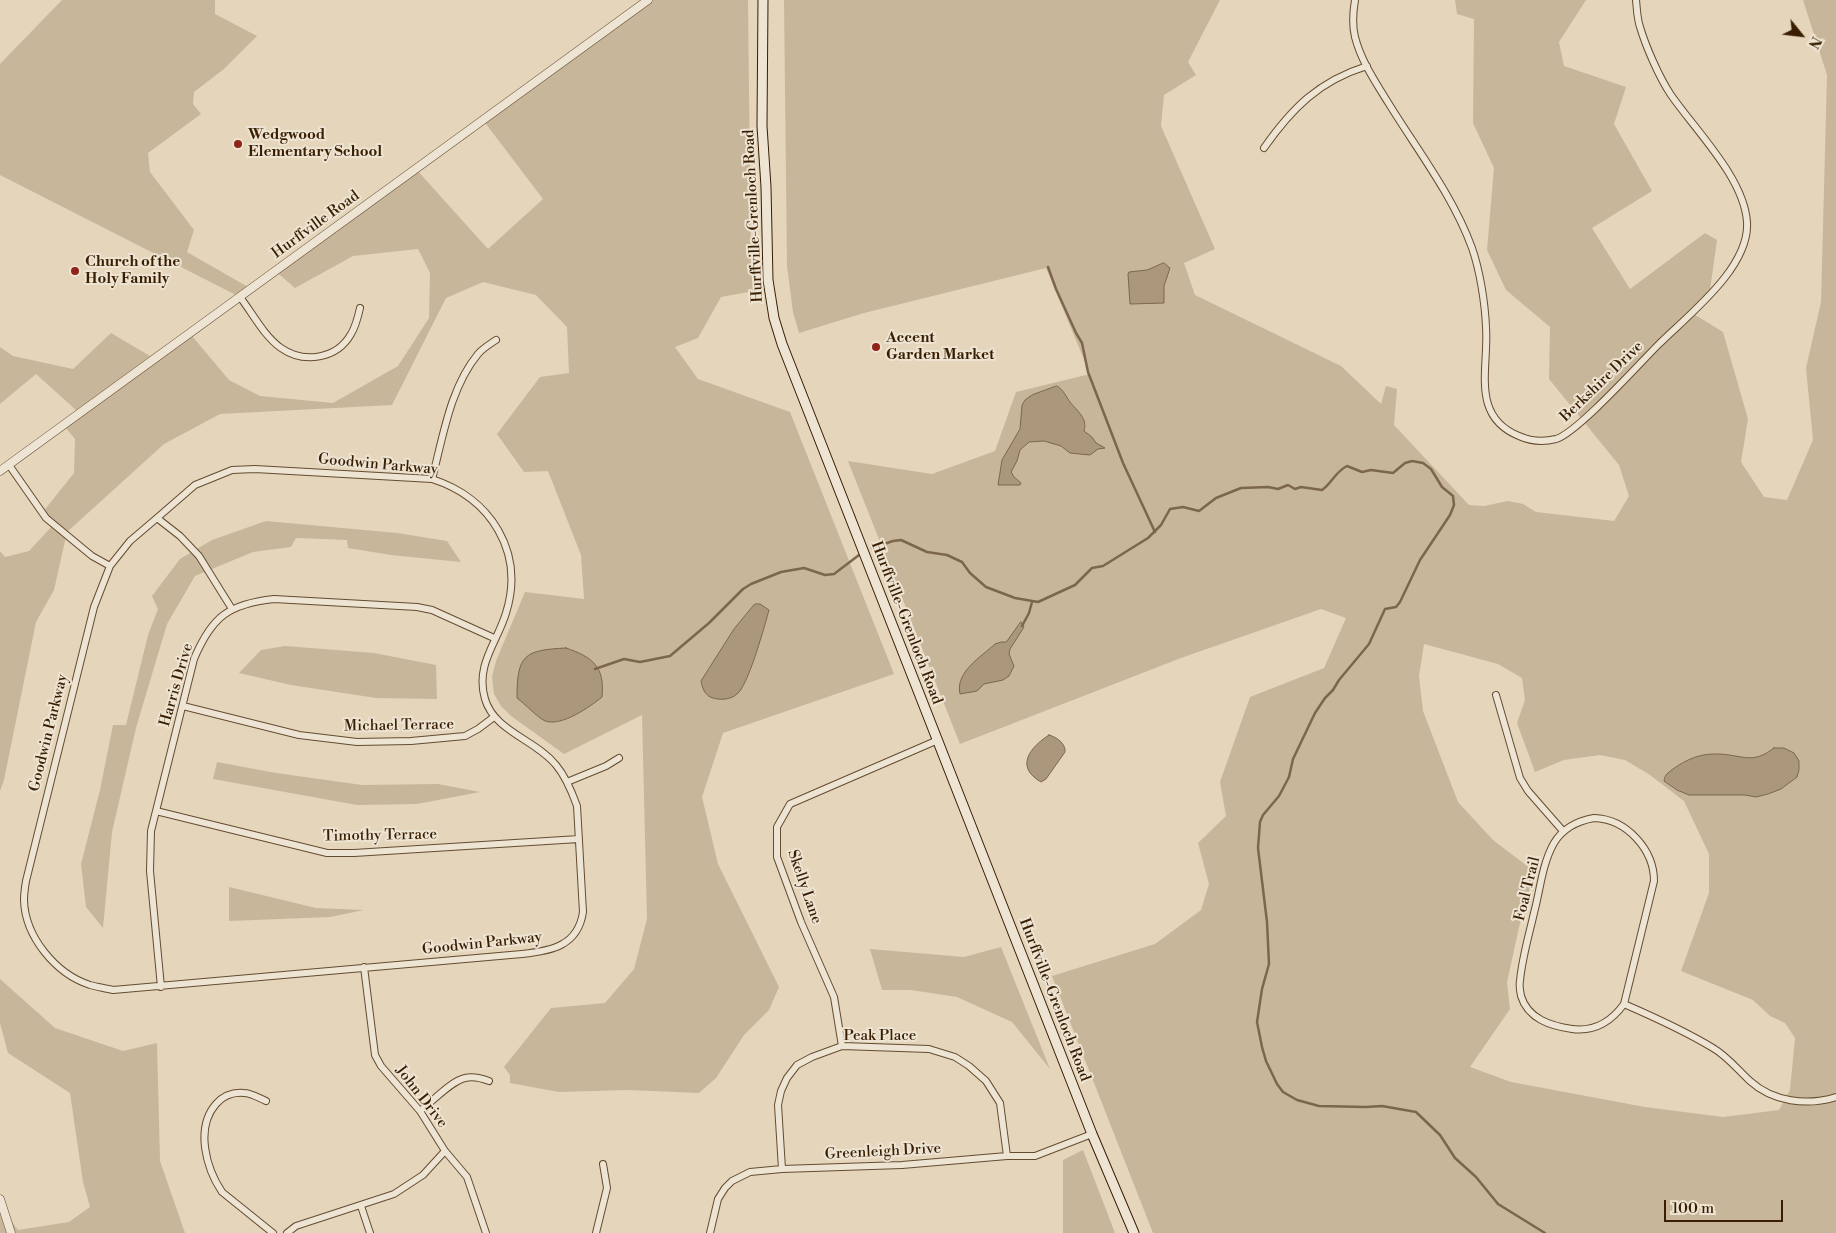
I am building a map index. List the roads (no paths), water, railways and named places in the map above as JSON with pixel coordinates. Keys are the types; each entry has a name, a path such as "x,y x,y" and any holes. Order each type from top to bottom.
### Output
{"main road":[{"name":"Hurffville-Grenloch Road","path":"763,0 762,126 766,187 768,280 774,318 785,353 1092,1134 1134,1233"}],"street":[{"name":"Hurffville Road","path":"0,471 648,0"},
{"name":"Berkshire Drive","path":"1355,0 1353,13 1355,37 1367,66 1450,199 1473,251 1485,313 1486,351 1484,378 1485,396 1489,409 1503,426 1516,435 1540,441 1556,439 1566,434 1594,409 1722,282 1740,253 1746,238 1747,224 1740,193 1711,148 1670,92 1639,25 1636,0"},
{"path":"1264,148 1284,121 1305,99 1350,71 1367,66"},
{"path":"240,297 270,337 281,348 292,354 306,357 321,358 338,349 350,336 357,322 360,308"},
{"path":"432,479 459,383 480,352 496,340"},
{"path":"9,465 46,518 92,556 110,566"},
{"name":"Goodwin Parkway","path":"255,469 432,479 446,483 467,495 486,512 500,529 508,552 511,595 505,616 482,670 485,699 494,717 556,765 567,782 577,806 584,912 582,923 578,930 562,945 547,951 113,990 89,985 67,973 49,959 39,944 26,915 24,900 26,881 94,606 110,566 130,541 157,518 195,485 232,470 255,469"},
{"path":"157,518 180,536 199,556 232,609"},
{"name":"Harris Drive","path":"161,986 149,846 194,659 201,643 214,624 232,609 252,601 274,599 432,610 494,638"},
{"path":"1496,696 1520,778 1528,791 1563,831 1582,820 1603,818 1632,833 1649,855 1654,872 1654,889 1624,1004 1714,1048 1751,1082 1770,1094 1800,1102 1836,1097"},
{"name":"Michael Terrace","path":"183,706 299,735 358,742 411,741 465,736 494,717"},
{"name":"Skelly Lane","path":"842,1046 834,997 801,922 777,857 777,827 790,804 938,740"},
{"path":"567,782 606,766 619,758"},
{"name":"Timothy Terrace","path":"156,811 327,852 373,852 579,839"},
{"name":"Foal Trail","path":"1563,831 1554,842 1547,859 1522,970 1521,996 1531,1012 1544,1022 1553,1026 1584,1030 1597,1027 1606,1022 1624,1004"},
{"name":"John Drive","path":"364,967 375,1056 381,1066 420,1111 446,1151 467,1177 486,1233"},
{"name":"Peak Place","path":"782,1169 778,1105 781,1091 787,1078 798,1065 812,1057 842,1046 929,1049 955,1057 969,1066 986,1081 1000,1103 1007,1156"},
{"path":"420,1111 455,1082 464,1078 476,1077 489,1081"},
{"path":"266,1101 245,1093 222,1097 212,1109 205,1125 204,1140 216,1184 222,1192 273,1233"},
{"name":"Greenleigh Drive","path":"710,1233 718,1199 724,1188 732,1181 750,1172 782,1169 902,1165 1007,1156 1034,1156 1092,1134"},
{"path":"287,1233 296,1226 394,1194 423,1175 446,1151"},
{"path":"596,1233 607,1188 603,1164"},
{"path":"0,1199 11,1233"},
{"path":"361,1206 370,1233"}],"waterway":[{"path":"1048,267 1056,289 1082,343 1088,372 1123,463 1155,532"},
{"path":"872,548 901,540 927,552 947,555 962,562 970,573 986,587 1015,598 1038,602 1075,585 1092,568 1103,566 1148,538 1161,525 1170,509 1183,507 1199,511 1216,498 1241,488 1268,487 1278,489 1288,485 1295,489 1301,487 1322,490 1339,471 1347,466 1362,472 1371,470 1393,473 1405,463 1412,461 1423,463 1431,469 1442,487 1453,496 1454,505 1450,515 1420,560 1400,602 1396,607 1385,609 1369,644 1315,713 1293,759 1289,777 1279,796 1263,815 1260,822 1258,848 1267,922 1269,964 1262,989 1257,1022 1266,1061 1283,1092 1297,1100 1319,1106 1382,1106 1416,1112 1440,1135 1455,1158 1476,1177 1498,1204 1545,1233"},
{"path":"595,669 624,659 640,662 670,656 709,623 743,589 751,584 781,572 804,568 825,575 834,574 859,555"},
{"path":"1022,626 1032,602"}],"place":[{"name":"Wedgwood Elementary School","path":"238,144"},
{"name":"Church of the Holy Family","path":"75,271"},
{"name":"Accent Garden Market","path":"876,347"}]}
